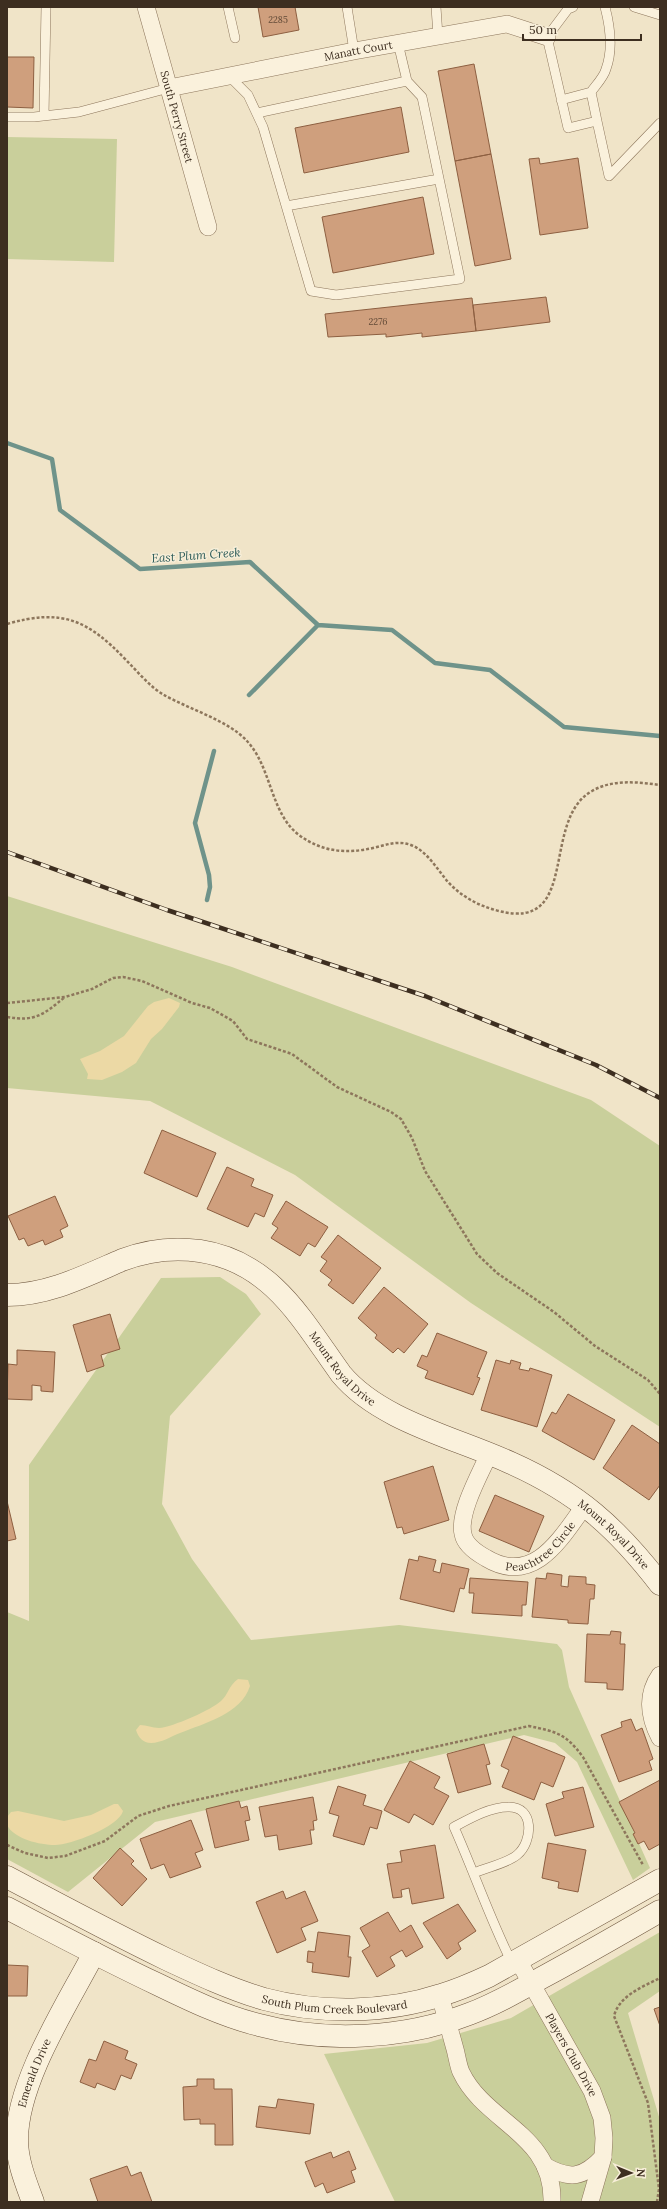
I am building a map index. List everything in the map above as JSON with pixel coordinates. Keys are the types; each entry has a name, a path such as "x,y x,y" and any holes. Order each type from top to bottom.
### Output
{"street":[{"name":"South Perry Street","path":"146,7 208,227"},
{"name":"Manatt Court","path":"169,88 354,50 507,24 547,37"},
{"name":"Mount Royal Drive","path":"7,1295 47,1290 131,1257 163,1249 195,1250 226,1257 254,1270 279,1293 341,1374 351,1386 365,1397 395,1415 537,1475 585,1505 609,1524 630,1546 660,1584"},
{"name":"Peachtree Circle","path":"489,1454 463,1517 463,1536 474,1551 492,1562 514,1567 535,1562 553,1549 585,1505"},
{"path":"660,1675 653,1684 649,1702 653,1725 660,1738"},
{"name":"South Plum Creek Boulevard","path":"7,1877 144,1948 210,1980 266,1999 339,2009 384,2007 440,1996 489,1976 660,1880"},
{"path":"7,1908 94,1953 206,2007 259,2025 285,2030 338,2036 387,2033 448,2022 501,2000 660,1911"},
{"name":"Emerald Drive","path":"33,2202 22,2171 17,2141 20,2113 41,2055 94,1953"},
{"name":"Players Club Drive","path":"515,1962 530,1984 592,2091 602,2118 603,2157 590,2202"},
{"path":"440,1996 461,2072 477,2096 533,2146 545,2166 553,2189 552,2202"},
{"path":"545,2166 561,2175 577,2176 591,2170 603,2157"}],"lane":[{"path":"44,116 46,7"},
{"path":"228,7 235,38"},
{"path":"347,7 354,50"},
{"path":"436,7 438,36"},
{"path":"573,7 568,9 547,37 568,128 597,121"},
{"path":"561,100 591,92 606,70 610,52 609,22 605,7"},
{"path":"634,7 660,15"},
{"path":"229,76 248,95 263,127 311,291 336,295 460,279 422,97 407,81 398,43"},
{"path":"257,113 407,81"},
{"path":"7,117 44,116 80,112 169,88"},
{"path":"591,92 609,176 660,123"},
{"path":"286,206 439,179"},
{"path":"474,1873 516,1855 525,1846 529,1835 529,1824 525,1814 519,1809 510,1806 501,1807 454,1827 474,1873 481,1897 515,1962"}],"path":[{"path":"7,624 34,617 57,617 75,620 95,630 162,694 228,727 247,740 258,757 282,816 297,834 314,846 330,850 353,852 391,843 413,845 426,855 449,883 464,897 480,905 500,912 523,914 534,911 546,900 554,884 564,831 570,814 580,800 592,791 607,785 623,782 660,785"},
{"path":"7,1003 65,997 92,989 114,978 123,977 142,981 185,1000 210,1008 233,1021 248,1039 292,1054 337,1087 391,1112 401,1119 412,1138 425,1171 477,1254 497,1273 554,1312 595,1346 648,1380 660,1394"},
{"path":"7,1017 32,1018 41,1016 65,997"},
{"path":"7,1845 25,1853 48,1858 65,1856 105,1841 138,1816 169,1806 529,1726 558,1732 572,1743 583,1757 643,1865"},
{"path":"657,2202 659,2189 648,2103 614,2016 617,2005 638,1989 660,1978"}],"green space":[{"path":"7,137 117,139 114,262 7,259"},
{"path":"7,896 232,967 591,1100 660,1146 660,1427 471,1303 295,1175 150,1101 7,1088"},
{"path":"220,1277 246,1294 261,1314 170,1416 162,1504 192,1559 251,1640 399,1625 557,1644 562,1650 569,1687 650,1868 633,1880 577,1762 555,1743 524,1735 155,1822 68,1892 7,1859 7,1612 29,1621 29,1465 161,1278"},
{"path":"660,1932 660,1991 628,2013 660,2120 660,2202 395,2202 324,2054 427,2043 511,2018"}],"sand":[{"path":"169,998 180,1003 179,1007 162,1029 151,1039 136,1063 122,1072 102,1080 87,1079 88,1074 80,1059 100,1051 124,1036 148,1006 154,1002"},
{"path":"238,1679 248,1680 250,1686 239,1704 230,1711 211,1721 159,1742 146,1742 138,1735 136,1730 140,1725 156,1728 165,1727 209,1709 223,1699"},
{"path":"114,1804 118,1804 123,1811 120,1817 113,1823 93,1834 62,1844 49,1845 28,1840 15,1834 7,1825 7,1817 11,1812 18,1811 64,1821 91,1815"}],"building":[{"path":"258,7 295,7 299,30 263,37"},
{"path":"7,57 34,57 33,108 7,107"},
{"path":"474,64 491,154 455,161 438,71"},
{"path":"401,107 409,152 304,173 295,128"},
{"path":"491,154 511,259 475,266 455,161"},
{"path":"539,158 540,164 578,158 588,228 540,235 529,159"},
{"path":"423,197 434,254 333,273 322,217"},
{"path":"546,297 550,322 476,331 473,305"},
{"path":"472,298 476,331 422,337 422,333 386,337 386,334 328,337 325,314"},
{"path":"162,1130 216,1153 197,1197 144,1173"},
{"path":"227,1167 254,1179 251,1186 273,1195 264,1217 255,1213 248,1227 207,1209"},
{"path":"55,1196 68,1226 60,1230 63,1237 45,1245 43,1240 28,1246 24,1238 19,1240 8,1216"},
{"path":"286,1201 328,1227 315,1247 308,1243 300,1256 271,1238 278,1228 272,1224"},
{"path":"338,1235 381,1268 353,1304 328,1285 332,1280 320,1271 327,1261 321,1257"},
{"path":"384,1287 428,1324 404,1353 398,1348 393,1353 375,1338 377,1335 358,1318"},
{"path":"110,1314 120,1349 101,1355 104,1366 87,1372 73,1325"},
{"path":"437,1333 487,1352 477,1377 480,1378 473,1395 425,1378 428,1371 417,1366 422,1355 427,1357"},
{"path":"17,1350 55,1352 53,1392 41,1391 41,1386 32,1385 32,1400 7,1399 8,1364 17,1365"},
{"path":"496,1360 510,1364 511,1360 521,1363 519,1369 529,1371 530,1368 552,1375 537,1427 481,1410"},
{"path":"568,1394 615,1420 594,1460 542,1431 552,1412 556,1414"},
{"path":"632,1425 660,1444 660,1485 649,1500 603,1468"},
{"path":"433,1466 449,1520 404,1534 402,1527 397,1528 384,1482"},
{"path":"495,1495 544,1516 529,1552 479,1531"},
{"path":"7,1501 16,1539 7,1541"},
{"path":"419,1556 436,1560 433,1571 440,1573 442,1563 469,1569 464,1589 460,1588 454,1612 400,1599 409,1559 418,1561"},
{"path":"547,1573 562,1575 561,1586 568,1587 569,1576 586,1577 586,1584 595,1585 594,1599 590,1599 588,1624 568,1623 568,1620 532,1617 536,1578 546,1579"},
{"path":"470,1578 528,1582 526,1605 522,1605 522,1616 472,1613 474,1593 469,1593"},
{"path":"611,1631 621,1632 620,1644 625,1644 623,1690 607,1689 607,1683 585,1682 587,1634 610,1635"},
{"path":"631,1719 636,1731 642,1728 653,1759 649,1761 652,1770 619,1782 601,1735 622,1727 621,1722"},
{"path":"513,1736 565,1757 553,1787 541,1782 534,1800 502,1787 509,1770 501,1766"},
{"path":"484,1744 490,1764 486,1765 491,1784 458,1793 447,1754"},
{"path":"410,1761 440,1777 434,1788 449,1796 433,1825 414,1814 409,1823 384,1810"},
{"path":"660,1780 660,1844 649,1850 644,1841 638,1844 633,1834 635,1833 619,1802"},
{"path":"338,1786 366,1795 363,1805 382,1811 377,1829 370,1827 364,1845 333,1836 339,1816 329,1813"},
{"path":"583,1787 594,1827 555,1836 546,1804 564,1798 562,1792"},
{"path":"313,1797 317,1820 313,1821 314,1830 310,1830 312,1844 279,1850 277,1835 265,1837 259,1807"},
{"path":"239,1801 241,1808 247,1806 250,1820 245,1821 249,1840 215,1848 206,1809"},
{"path":"191,1820 203,1850 195,1853 201,1867 170,1878 164,1864 151,1869 140,1839"},
{"path":"548,1843 586,1850 578,1892 558,1888 559,1882 542,1878"},
{"path":"435,1845 444,1898 412,1904 409,1888 401,1890 402,1897 393,1898 387,1864 402,1862 400,1851"},
{"path":"120,1848 134,1861 131,1864 147,1879 122,1906 93,1878"},
{"path":"283,1891 286,1899 305,1891 318,1921 301,1928 306,1940 277,1953 256,1902"},
{"path":"458,1904 476,1931 458,1943 461,1949 447,1959 423,1923"},
{"path":"388,1912 400,1932 411,1925 423,1947 406,1957 402,1950 390,1957 395,1966 377,1977 362,1951 370,1946 360,1928"},
{"path":"318,1932 350,1936 348,1957 351,1957 349,1977 312,1972 313,1963 307,1962 308,1951 315,1952"},
{"path":"7,1965 28,1966 27,1996 7,1996"},
{"path":"660,2007 660,2026 654,2009"},
{"path":"104,2041 128,2051 125,2059 137,2064 131,2079 121,2075 115,2090 97,2083 95,2088 80,2082 89,2059 96,2061"},
{"path":"197,2079 214,2079 214,2089 232,2089 233,2145 215,2145 215,2124 200,2124 200,2119 184,2120 183,2087 197,2086"},
{"path":"278,2099 314,2104 310,2134 256,2127 259,2106 276,2108"},
{"path":"349,2151 356,2169 351,2171 355,2182 327,2193 323,2183 315,2187 305,2162 331,2152 333,2158"},
{"path":"127,2166 131,2176 141,2172 152,2202 98,2202 90,2179"}],"waterway":[{"name":"East Plum Creek","path":"7,443 52,459 60,510 140,569 250,562 318,625 392,630 435,663 490,670 564,727 660,736"},
{"path":"249,695 318,625"},
{"path":"207,900 210,887 209,875 195,823 214,751"}],"railway":[{"path":"7,852 167,910 425,996 596,1065 660,1098"}]}
